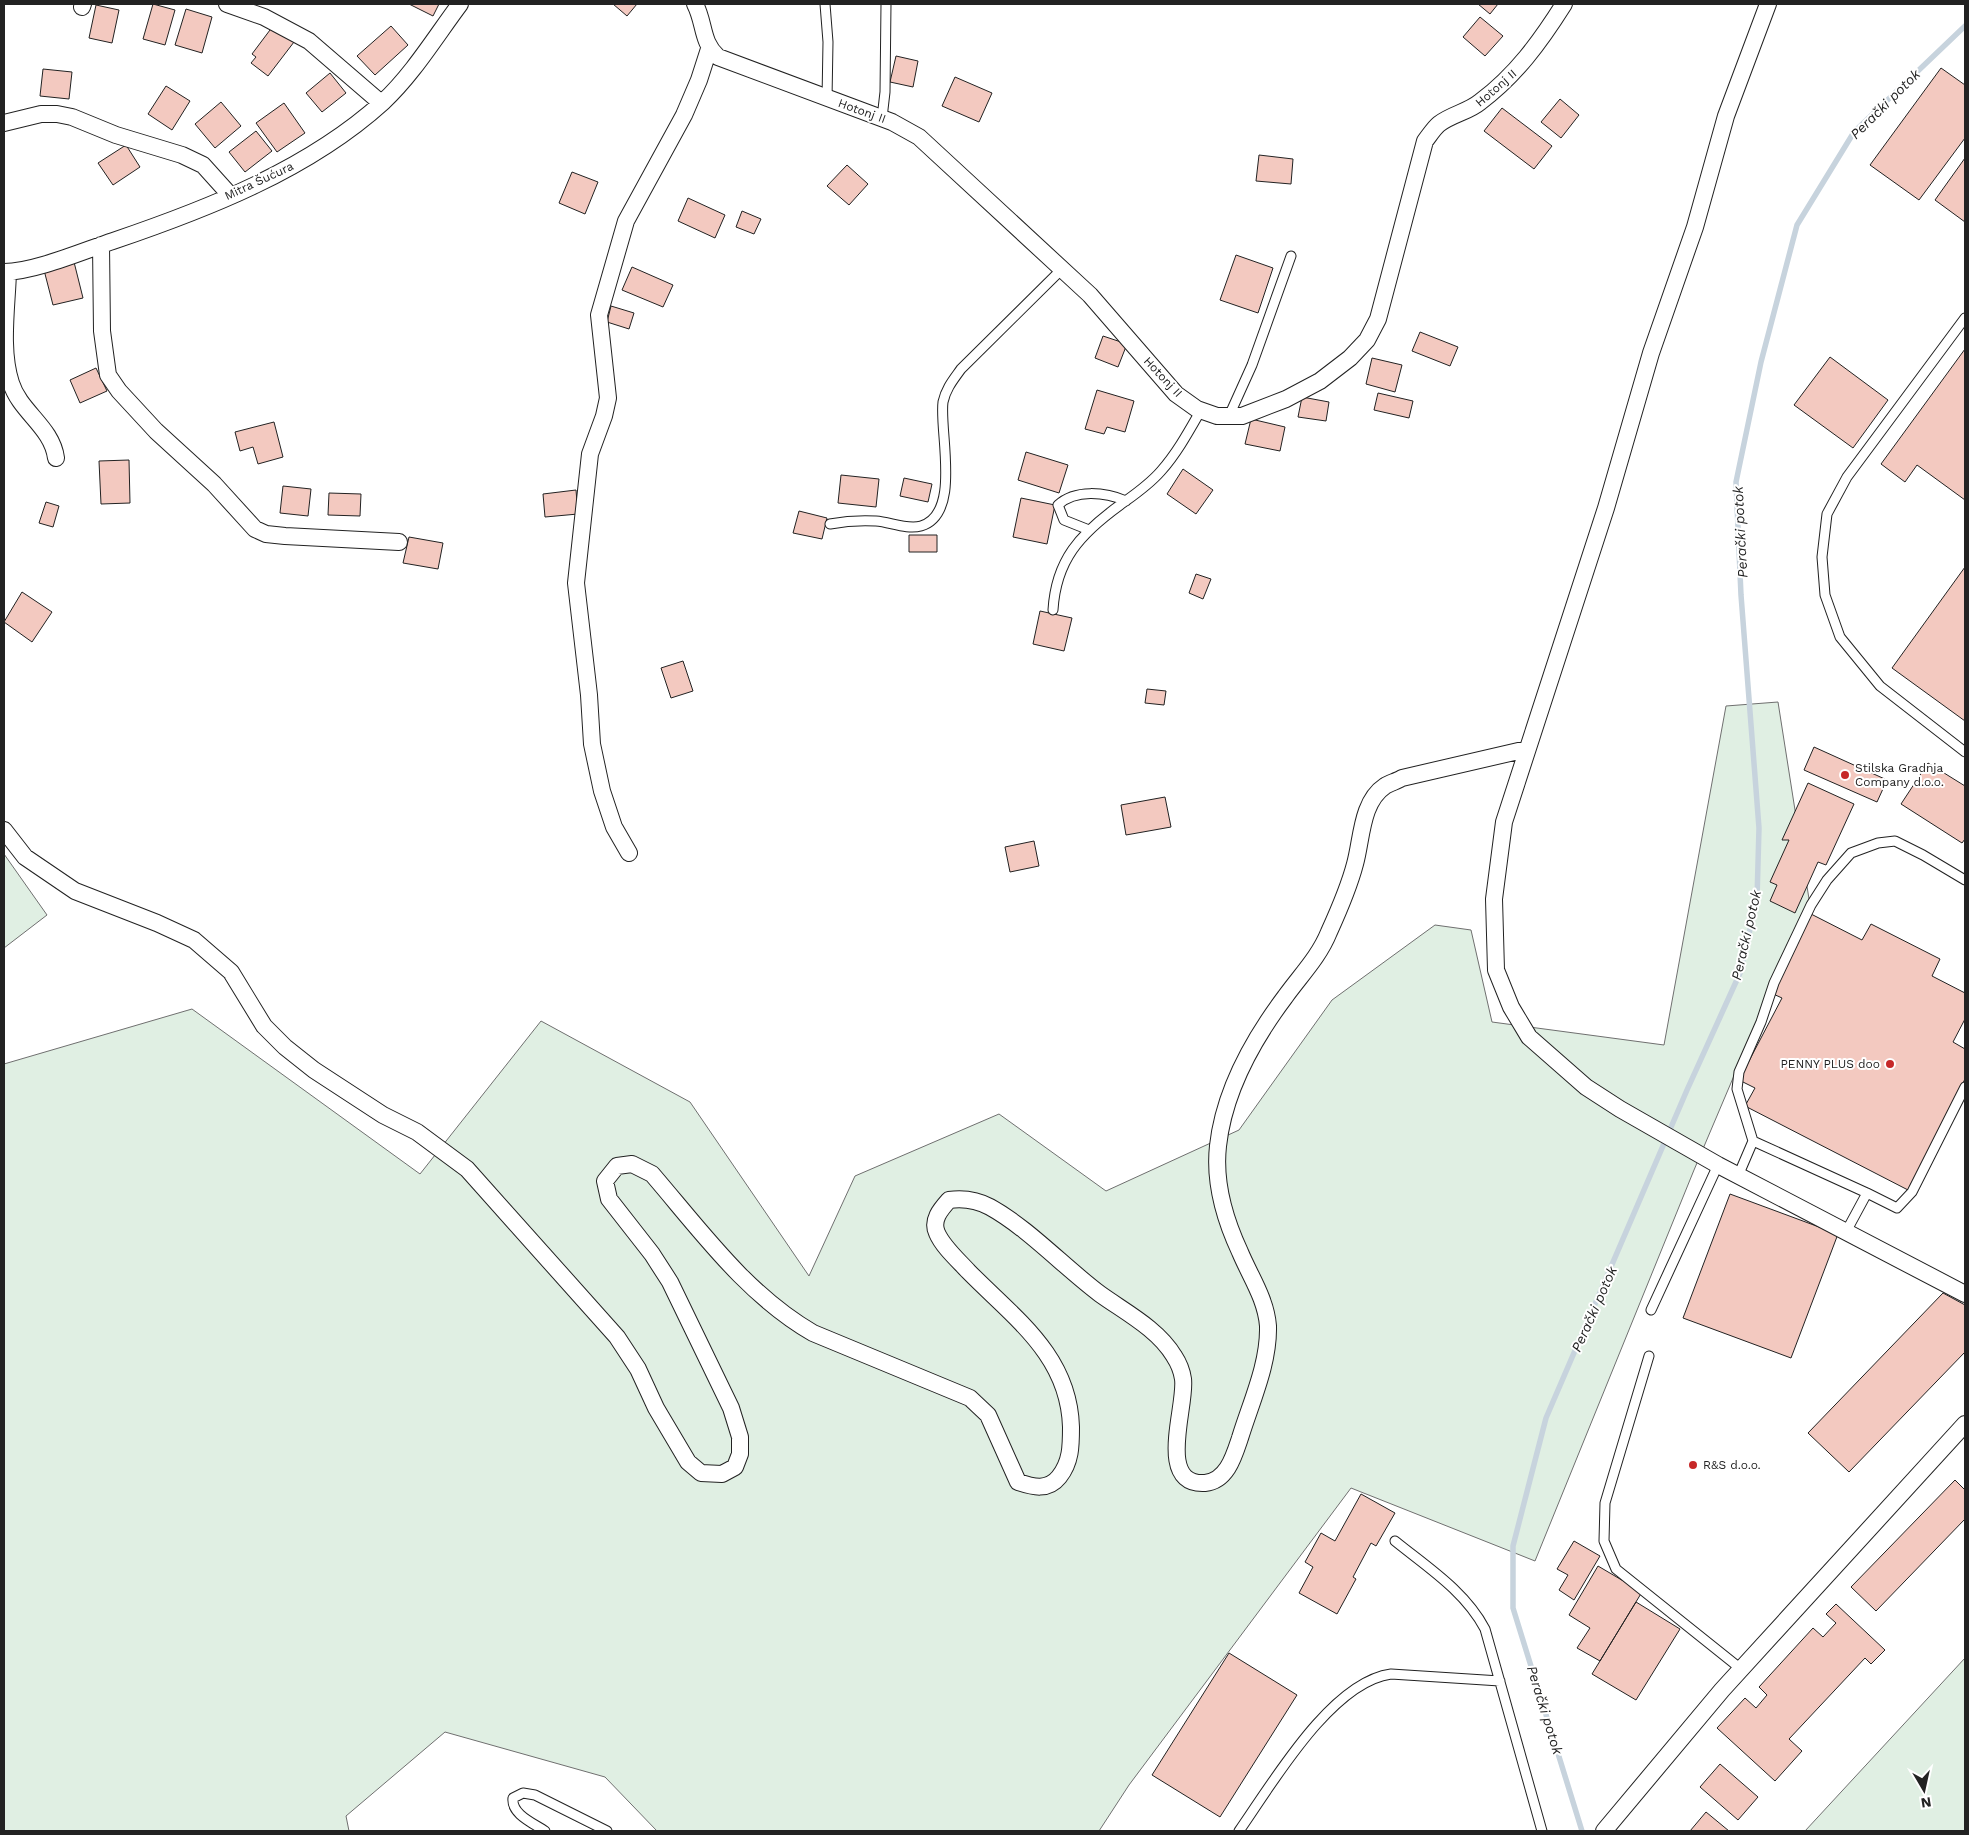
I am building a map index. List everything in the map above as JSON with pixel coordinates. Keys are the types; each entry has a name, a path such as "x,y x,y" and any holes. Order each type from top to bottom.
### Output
{"street":[{"path":"227,4 264,17 309,41 381,103"},
{"name":"Mitra Šućura","path":"6,272 33,266 101,244 196,210 309,157 345,133 381,103 404,79 460,4"},
{"path":"629,852 614,827 592,744 589,695 576,583 590,454 604,416 608,398 598,315 626,221 684,115 709,49 700,14 695,4"},
{"name":"Hotonj II","path":"709,49 724,60 882,118 919,137 1090,295 1176,394 1201,410 1217,416 1242,416 1258,412 1320,381 1350,358 1367,340 1378,319 1425,142 1438,124 1475,107 1501,87 1521,66 1543,37 1564,4"},
{"path":"1768,4 1726,116 1695,227 1651,353 1606,508 1504,822 1494,899 1496,970 1511,1007 1529,1037 1586,1087 1620,1109 1738,1176 1846,1230 1915,1269 1965,1294"},
{"path":"4,123 41,114 57,114 72,117 116,135 182,154 203,165 230,195"},
{"path":"101,244 102,330 108,375 119,391 156,431 214,484 255,529 266,534 285,536 399,542"},
{"path":"6,272 6,344 11,384 20,401 48,435 56,458"},
{"path":"4,830 25,857 75,891 194,940 231,972 264,1026 285,1047 327,1079 383,1115 417,1132 467,1169 616,1337 638,1368 656,1408 688,1462 701,1473 722,1474 735,1467 740,1454 740,1437 731,1408 670,1282 652,1254 609,1199 605,1181 618,1166 632,1164 652,1174 746,1282 768,1303 790,1319 813,1333 970,1398 988,1415 1018,1482 1035,1488 1054,1483 1064,1471 1070,1459 1070,1416 1067,1393 1058,1370 1045,1349 954,1256 936,1232 937,1213 949,1200 965,1198 990,1206 1100,1294 1134,1316 1174,1356 1183,1378 1183,1406 1176,1458 1182,1474 1192,1482 1208,1483 1222,1475 1232,1460 1262,1369 1267,1344 1268,1323 1263,1303 1231,1233 1220,1186 1218,1150 1230,1090 1266,1024 1326,940 1356,862 1362,826 1372,801 1384,786 1402,778 1528,749"},
{"path":"1608,1825 1741,1669 1965,1424"}],"lane":[{"path":"825,4 828,42 827,99"},
{"path":"882,118 886,92 886,4"},
{"path":"1229,416 1252,365 1291,256"},
{"path":"830,524 856,520 878,521 906,527 921,526 933,519 941,506 945,486 943,402 948,387 961,369 1062,269"},
{"path":"1965,318 1847,477 1828,514 1822,557 1824,595 1840,637 1880,686 1965,752"},
{"path":"1054,610 1055,592 1061,568 1072,548 1089,530 1161,472 1201,410"},
{"path":"1089,530 1064,520 1058,505 1066,498 1093,494 1114,495 1126,500"},
{"path":"1738,1176 1753,1141 1737,1090 1739,1072 1761,1022 1774,982 1811,905 1827,880 1851,853 1878,842 1895,841 1923,854 1965,880"},
{"path":"1753,1141 1897,1208 1912,1192 1965,1087"},
{"path":"1651,1310 1711,1161"},
{"path":"1846,1230 1867,1193"},
{"path":"1649,1356 1606,1503 1604,1541 1616,1569 1741,1669"},
{"path":"1395,1541 1465,1599 1476,1612 1485,1629 1542,1831"},
{"path":"1239,1831 1294,1753 1324,1716 1365,1681 1378,1675 1391,1674 1500,1682"},
{"path":"545,1831 515,1811 512,1805 513,1798 523,1793 534,1795 606,1831"}],"green space":[{"path":"1778,702 1809,899 1694,1170 1535,1561 1351,1488 1129,1785 1099,1831 657,1831 605,1777 445,1732 346,1816 349,1831 4,1831 4,1064 192,1009 420,1174 541,1021 690,1102 809,1276 855,1176 999,1114 1106,1191 1239,1130 1332,1000 1435,925 1471,930 1492,1022 1664,1045 1726,706"},
{"path":"4,854 47,915 4,948"},
{"path":"1965,1658 1965,1831 1805,1831"}],"building":[{"path":"153,4 175,10 165,45 143,39"},
{"path":"409,4 439,4 433,16"},
{"path":"613,4 637,4 627,16"},
{"path":"1478,4 1498,4 1490,14"},
{"path":"96,5 119,10 112,43 89,38"},
{"path":"186,9 212,17 202,53 175,45"},
{"path":"1480,17 1503,36 1485,56 1463,37"},
{"path":"273,26 294,42 268,76 251,63 256,57 252,54"},
{"path":"391,26 408,45 375,75 357,56"},
{"path":"896,56 918,61 913,87 890,82"},
{"path":"1941,68 1965,85 1965,138 1919,200 1870,165"},
{"path":"43,69 72,72 69,99 40,96"},
{"path":"330,73 346,93 322,112 306,93"},
{"path":"955,77 992,93 979,122 942,106"},
{"path":"166,86 190,101 172,130 148,114"},
{"path":"1560,99 1579,115 1561,138 1541,122"},
{"path":"221,102 241,126 215,148 195,124"},
{"path":"284,103 305,133 277,152 256,123"},
{"path":"1502,108 1552,146 1534,169 1484,131"},
{"path":"256,131 272,151 245,172 229,152"},
{"path":"126,145 140,167 113,185 98,163"},
{"path":"1259,155 1293,159 1291,184 1256,181"},
{"path":"1965,158 1965,222 1935,200"},
{"path":"847,165 868,184 849,205 827,186"},
{"path":"572,172 598,182 585,214 559,203"},
{"path":"688,198 725,215 715,238 678,221"},
{"path":"742,211 761,219 754,234 736,227"},
{"path":"1236,255 1273,268 1258,313 1220,300"},
{"path":"74,262 83,298 53,305 44,270"},
{"path":"632,267 673,285 663,307 622,290"},
{"path":"611,306 634,313 629,329 607,322"},
{"path":"1420,332 1458,347 1450,366 1412,351"},
{"path":"1103,336 1127,344 1118,367 1095,358"},
{"path":"1965,349 1965,500 1917,465 1905,482 1881,464"},
{"path":"1830,357 1888,400 1853,448 1794,405"},
{"path":"1372,358 1402,365 1395,392 1366,384"},
{"path":"96,368 107,391 80,403 70,380"},
{"path":"1097,390 1134,401 1125,432 1107,427 1104,434 1085,429"},
{"path":"1378,393 1413,401 1409,418 1374,410"},
{"path":"1302,397 1329,402 1326,421 1298,417"},
{"path":"1251,419 1285,427 1280,451 1245,444"},
{"path":"274,422 283,457 258,464 253,447 240,451 235,432"},
{"path":"1026,452 1068,465 1059,493 1018,480"},
{"path":"129,460 130,503 101,504 99,461"},
{"path":"1183,469 1213,490 1196,514 1167,494"},
{"path":"841,475 879,479 876,507 838,503"},
{"path":"904,478 932,484 928,502 900,496"},
{"path":"283,486 311,489 308,516 280,513"},
{"path":"576,490 578,514 545,517 543,494"},
{"path":"329,493 361,494 360,516 328,515"},
{"path":"1021,498 1055,505 1047,544 1013,537"},
{"path":"46,502 59,506 53,527 39,523"},
{"path":"799,511 827,518 822,539 793,533"},
{"path":"909,535 937,535 937,552 909,552"},
{"path":"409,537 443,543 438,569 403,563"},
{"path":"1965,567 1965,721 1892,668"},
{"path":"1196,574 1211,579 1203,599 1189,593"},
{"path":"22,592 52,612 32,642 4,622"},
{"path":"1040,611 1072,618 1064,651 1033,644"},
{"path":"683,661 693,691 671,698 661,668"},
{"path":"1147,689 1166,691 1164,705 1145,703"},
{"name":"Stilska Gradnja Company d.o.o.","path":"1814,747 1887,780 1877,802 1804,770"},
{"path":"1928,763 1965,786 1965,839 1962,843 1901,804"},
{"path":"1808,783 1854,804 1826,865 1818,862 1795,913 1770,901 1777,885 1770,882 1789,840 1782,840"},
{"path":"1165,797 1171,827 1126,835 1121,805"},
{"path":"1034,841 1039,866 1010,872 1005,847"},
{"path":"1811,914 1862,940 1871,924 1940,959 1932,976 1965,993 1965,1019 1953,1042 1965,1049 1965,1079 1908,1190 1745,1106 1755,1088 1739,1080 1782,998 1771,993"},
{"path":"1730,1194 1838,1234 1791,1358 1683,1318"},
{"path":"1943,1293 1965,1305 1965,1352 1849,1472 1808,1433"},
{"path":"1955,1480 1965,1490 1965,1519 1876,1611 1851,1587"},
{"path":"1361,1494 1395,1513 1376,1546 1371,1543 1353,1577 1356,1579 1337,1614 1299,1593 1313,1567 1305,1562 1321,1533 1335,1541"},
{"path":"1574,1541 1600,1556 1574,1600 1559,1590 1568,1575 1557,1569"},
{"path":"1598,1566 1642,1592 1600,1661 1577,1648 1590,1628 1569,1615"},
{"path":"1636,1602 1680,1629 1636,1700 1592,1674"},
{"path":"1836,1604 1885,1650 1871,1664 1865,1658 1789,1739 1802,1751 1775,1781 1717,1728 1745,1698 1756,1708 1767,1695 1759,1687 1813,1628 1823,1637 1836,1623 1826,1614"},
{"path":"1229,1653 1297,1695 1220,1817 1152,1775"},
{"path":"1720,1764 1758,1797 1738,1820 1700,1787"},
{"path":"1706,1812 1729,1831 1690,1831"}],"waterway":[{"name":"Perački potok","path":"1582,1831 1513,1608 1513,1546 1546,1418 1687,1090 1740,973 1757,899 1759,828 1741,595 1736,482 1761,362 1797,225 1854,132 1965,26"}],"place":[{"name":"Stilska Gradnja Company d.o.o.","path":"1845,775"},
{"name":"PENNY PLUS doo","path":"1890,1064"},
{"name":"R&S d.o.o.","path":"1693,1465"}]}
